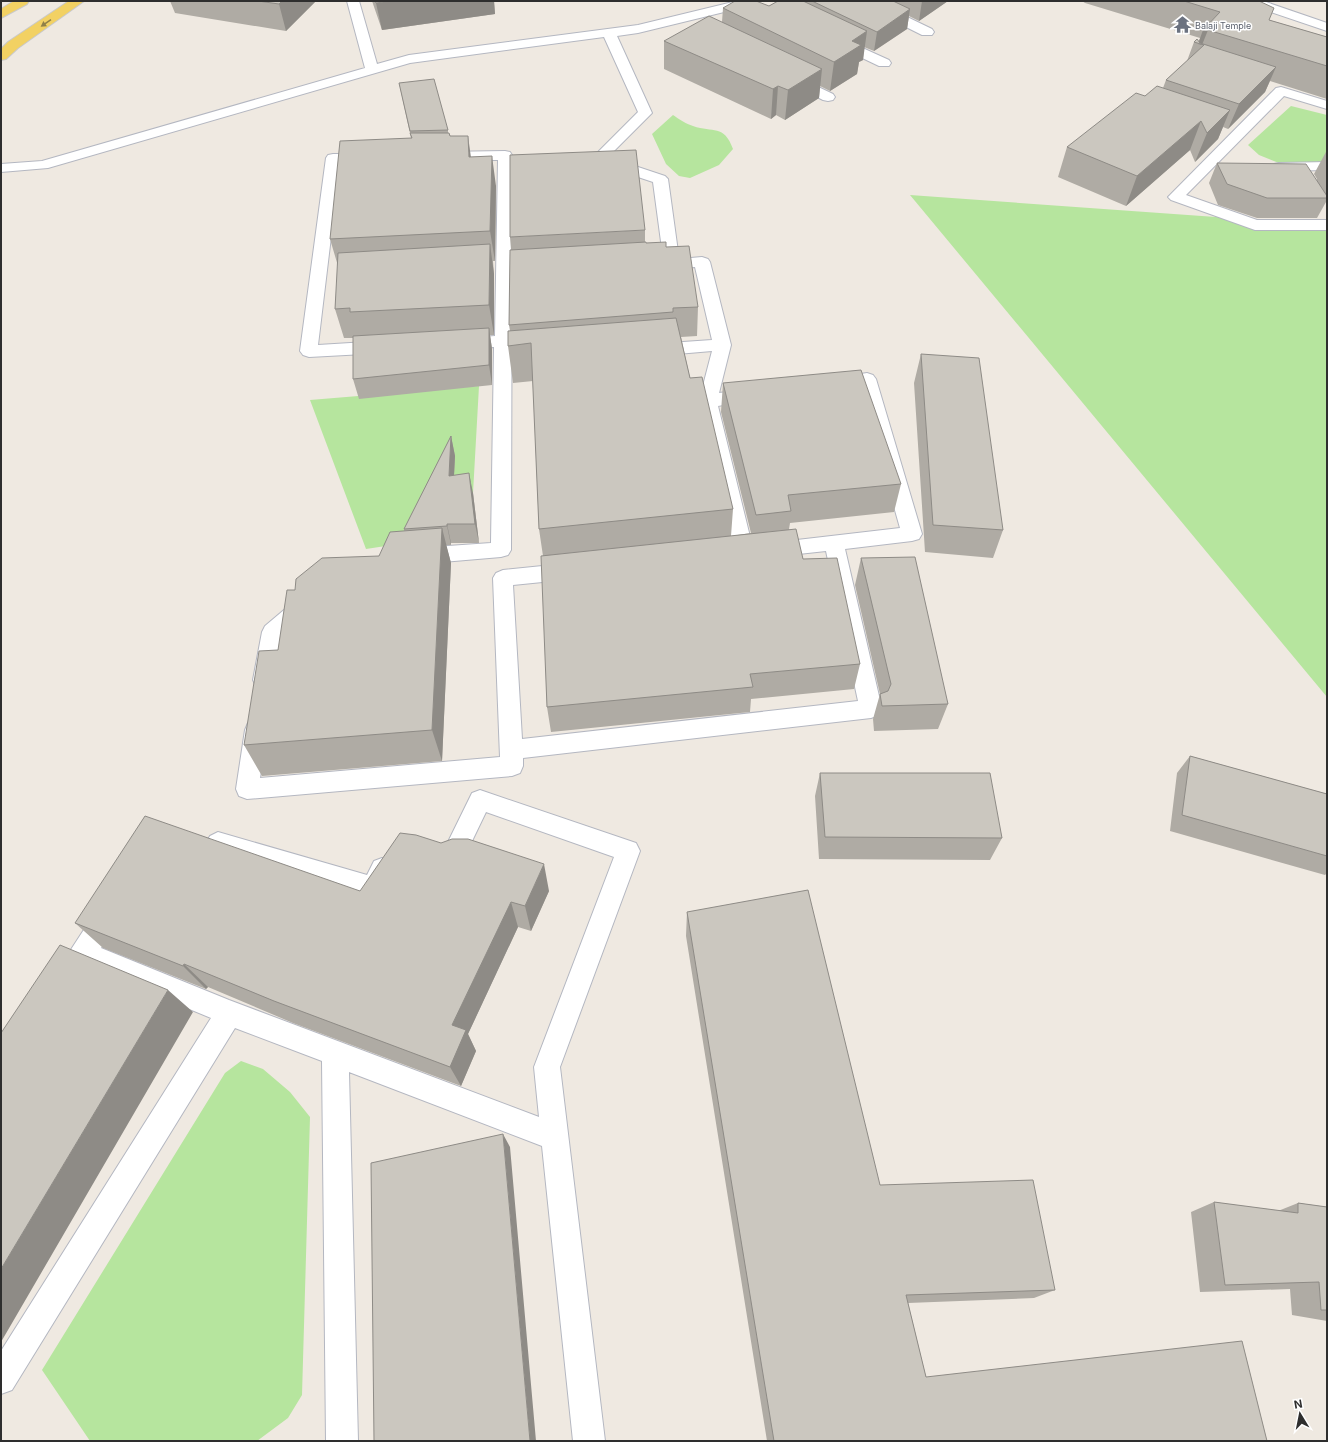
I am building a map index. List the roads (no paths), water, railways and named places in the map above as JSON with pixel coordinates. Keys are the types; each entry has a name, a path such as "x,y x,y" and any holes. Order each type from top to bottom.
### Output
{"main road":[{"path":"1,14 23,1"},
{"path":"1,56 78,1"}],"street":[{"path":"353,1 372,70"},
{"path":"864,1 927,32"},
{"path":"1251,1 1327,26"},
{"path":"1,168 43,165 409,59 638,29 757,2"},
{"path":"675,20 689,28"},
{"path":"609,33 645,113 591,159 660,179 664,264 702,262 722,345 708,401 736,554 912,534 867,379 819,385"},
{"path":"827,35 884,63"},
{"path":"779,72 828,96"},
{"path":"1267,87 1327,104"},
{"path":"1281,91 1176,197 1255,225 1326,219"},
{"path":"1220,134 1234,138"},
{"path":"320,592 272,632 247,789 512,766 501,550 511,362 503,341 504,270 513,165 505,155 427,156"},
{"path":"388,157 333,158 326,277 309,351 402,346"},
{"path":"1265,168 1327,166"},
{"path":"1296,167 1303,180"},
{"path":"1204,169 1227,168"},
{"path":"441,344 503,341"},
{"path":"636,352 722,345"},
{"path":"708,401 772,392"},
{"path":"512,750 871,709 834,544"},
{"path":"402,558 501,550"},
{"path":"503,578 588,569"},
{"path":"424,849 452,858 480,800 628,851 547,1066 589,1441"},
{"path":"195,837 373,888 392,846"},
{"path":"53,999 122,894"},
{"path":"83,953 229,1013 555,1136"},
{"path":"1,1379 229,1013"},
{"path":"335,1053 342,1441"}],"place":[{"name":"Balaji Temple","path":"1182,25"}]}
